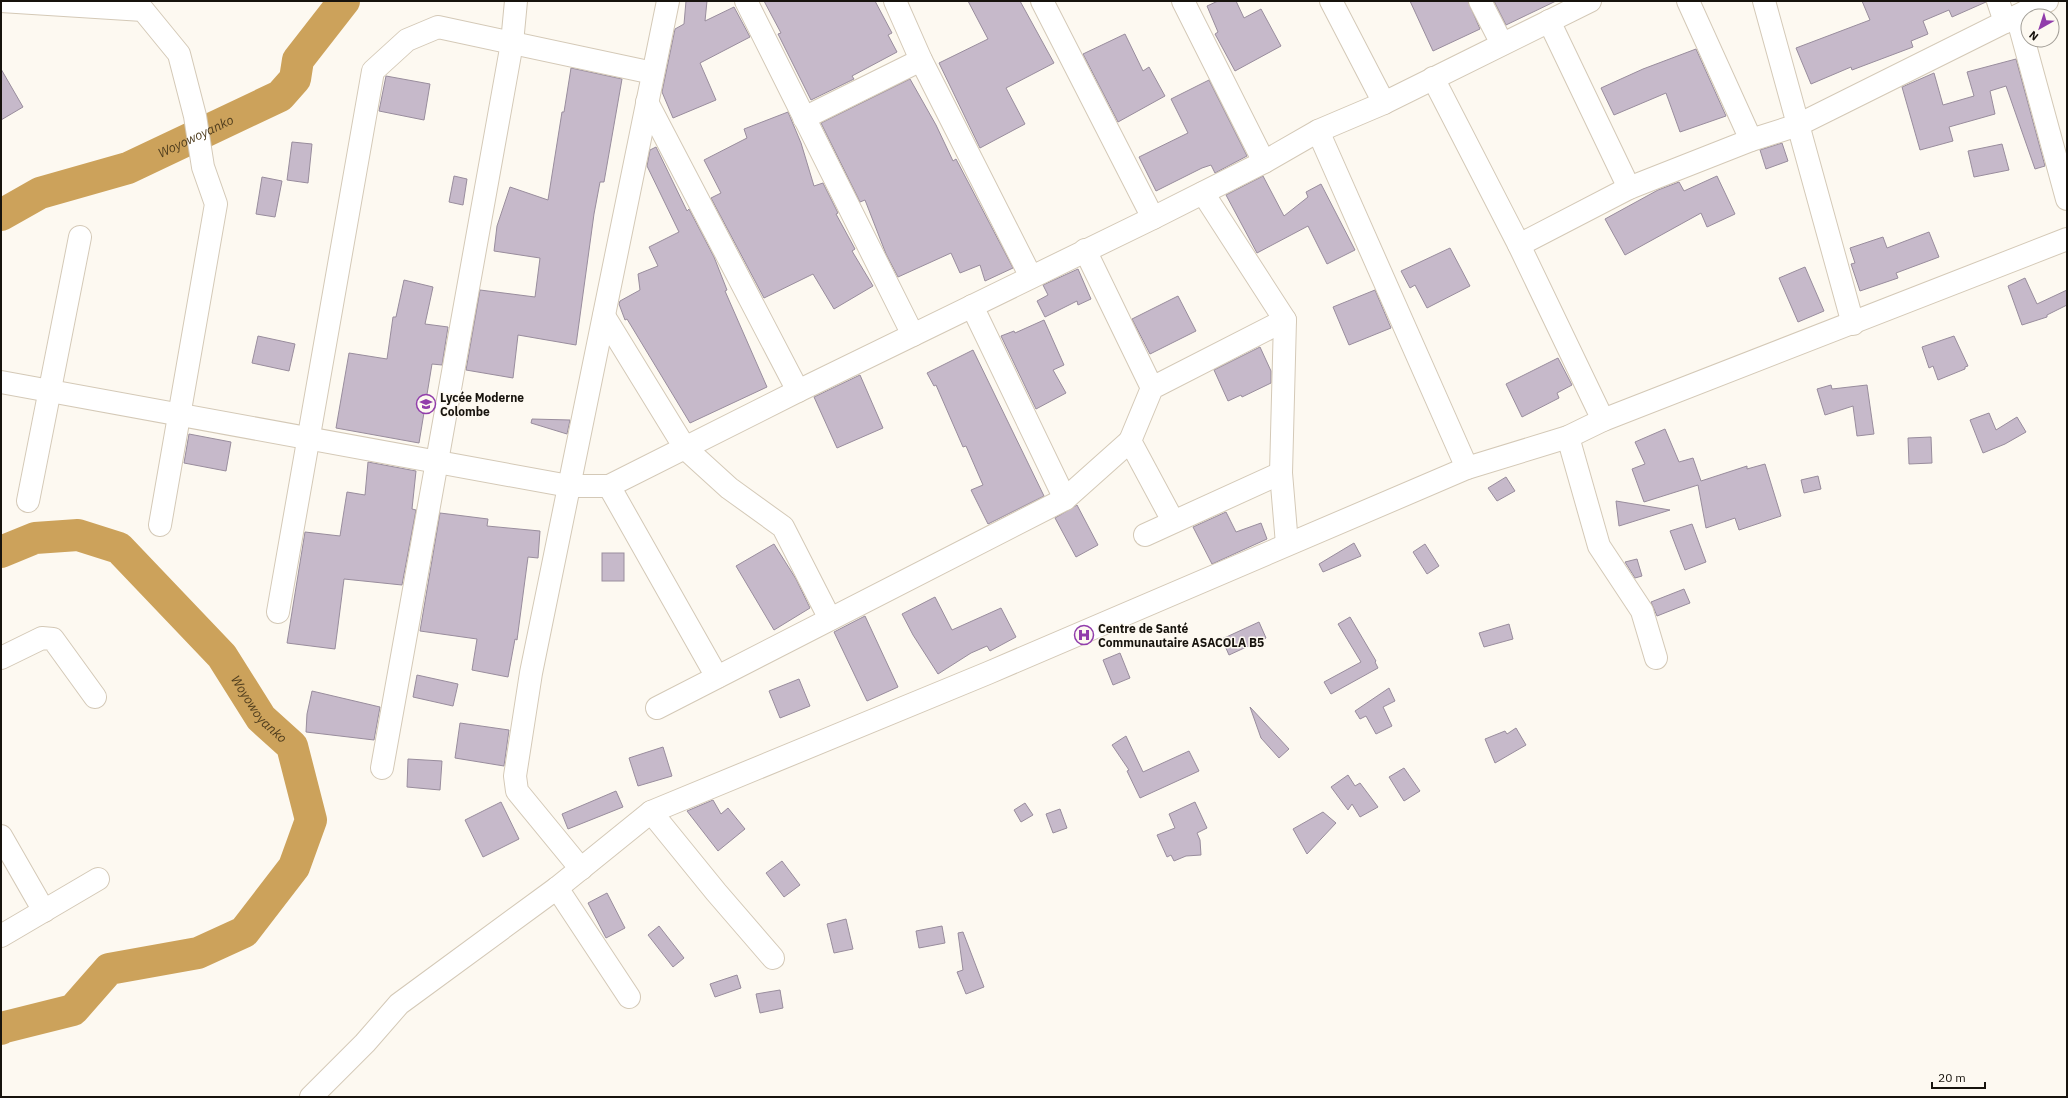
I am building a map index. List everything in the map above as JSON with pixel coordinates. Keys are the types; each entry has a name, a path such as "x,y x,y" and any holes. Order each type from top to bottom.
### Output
{"street":[{"path":"1,1 143,10 179,54 195,116 202,167 216,204 160,525"},
{"path":"382,768 512,43 516,1"},
{"path":"581,869 517,791 515,776 531,673 668,1"},
{"path":"746,1 913,335"},
{"path":"895,1 921,60 1031,277"},
{"path":"1042,1 1153,218"},
{"path":"1183,1 1264,162"},
{"path":"1331,1 1384,103"},
{"path":"1480,1 1502,44"},
{"path":"1,382 569,486 609,486 798,391 1153,218 1264,162 1318,131 1384,103 1590,1"},
{"path":"1688,1 1751,140"},
{"path":"1764,1 1853,324"},
{"path":"1998,1 2011,19 2067,199"},
{"path":"1519,245 1629,188 1751,140 1798,125 2047,1"},
{"path":"1549,21 1629,188"},
{"path":"278,612 373,71 407,40 438,27 653,73"},
{"path":"804,118 921,60"},
{"path":"1433,78 1519,245 1603,420"},
{"path":"647,102 798,391"},
{"path":"1318,131 1467,468"},
{"path":"1203,192 1285,320 1281,473 1286,544"},
{"path":"28,501 80,237"},
{"path":"310,1097 365,1043 399,1004 557,888 651,812 981,676 1286,544 1467,468 1568,437 1603,420 1853,324 2067,239"},
{"path":"1085,250 1152,388"},
{"path":"972,306 1065,499"},
{"path":"604,316 685,448 740,497 783,528 830,619"},
{"path":"657,708 1065,499 1130,441 1152,388 1285,320"},
{"path":"1568,437 1599,546 1642,611 1654,645 1656,658"},
{"path":"1130,441 1173,521"},
{"path":"1145,535 1281,473"},
{"path":"609,486 717,677"},
{"path":"1,658 42,638 53,639 95,697"},
{"path":"651,812 716,892 773,958"},
{"path":"1,836 44,911"},
{"path":"1,936 98,879"},
{"path":"557,888 629,997"}],"building":[{"path":"686,1 707,1 705,21 734,7 750,37 700,63 716,100 673,118 662,92 675,29 684,24"},
{"path":"764,1 875,1 892,33 888,35 897,52 852,76 854,79 811,100 778,34 781,33"},
{"path":"968,1 1020,1 1054,63 1006,88 1025,124 980,148 939,63 988,39"},
{"path":"1218,1 1236,1 1244,18 1261,9 1281,46 1235,71 1215,34 1218,32 1207,6"},
{"path":"1410,1 1468,1 1480,29 1433,51"},
{"path":"1494,1 1556,1 1506,25"},
{"path":"1862,1 1986,2 1952,17 1949,10 1923,21 1928,34 1911,41 1913,47 1852,70 1851,67 1811,84 1796,48 1870,20"},
{"path":"1125,34 1143,71 1149,67 1165,96 1118,122 1083,54"},
{"path":"1696,49 1726,116 1680,132 1666,93 1614,115 1601,88 1643,69"},
{"path":"2016,59 2045,166 2035,169 2006,86 1990,91 1995,114 1949,127 1953,141 1920,150 1902,87 1934,73 1943,105 1974,96 1967,72"},
{"path":"571,68 622,79 604,182 600,182 594,214 576,345 518,335 513,378 466,370 480,290 535,297 540,258 494,251 497,226 510,187 548,200 562,112 564,112"},
{"path":"1,69 23,107 1,120"},
{"path":"386,76 430,84 424,120 379,111"},
{"path":"910,79 936,125 953,161 956,159 1013,268 985,281 980,265 960,273 951,253 898,277 886,254 865,200 860,202 821,123"},
{"path":"1209,80 1247,156 1215,173 1211,165 1202,168 1156,191 1139,157 1188,133 1171,99"},
{"path":"788,112 801,143 814,186 823,183 838,213 836,214 855,249 852,251 873,286 834,309 813,274 764,298 711,198 721,193 704,160 747,138 744,129"},
{"path":"292,142 312,144 308,183 287,180"},
{"path":"1782,143 1788,161 1766,169 1760,150"},
{"path":"2002,144 2009,170 1974,177 1968,151"},
{"path":"656,147 687,211 689,209 714,257 727,290 725,291 767,387 690,423 627,319 625,320 619,304 620,301 640,290 638,274 658,266 649,247 679,232 647,166 650,150"},
{"path":"454,176 467,179 463,205 449,202"},
{"path":"1263,176 1284,216 1308,197 1306,192 1321,184 1355,250 1327,264 1308,226 1257,253 1226,195"},
{"path":"1717,176 1735,214 1707,227 1701,213 1625,255 1605,219 1658,190 1679,182 1684,191"},
{"path":"262,177 282,181 275,217 256,214"},
{"path":"1929,232 1939,257 1896,273 1898,278 1860,291 1851,264 1855,263 1850,248 1883,237 1887,248"},
{"path":"1450,248 1470,286 1427,308 1415,285 1410,288 1401,271"},
{"path":"1805,267 1824,311 1798,322 1779,278"},
{"path":"1078,269 1091,299 1078,305 1077,301 1045,317 1037,301 1048,295 1043,285"},
{"path":"2025,278 2037,304 2067,290 2067,305 2047,315 2047,317 2022,325 2008,286"},
{"path":"404,280 433,287 425,324 448,327 442,365 432,364 419,443 336,428 349,353 387,359 393,317 396,317"},
{"path":"1375,290 1391,328 1349,345 1333,307"},
{"path":"1178,296 1196,331 1150,354 1132,319"},
{"path":"1044,320 1064,365 1053,370 1066,393 1036,409 1001,336 1014,331 1015,333"},
{"path":"258,336 295,344 289,371 252,363"},
{"path":"1954,336 1968,366 1965,367 1965,369 1938,380 1933,366 1929,368 1922,347"},
{"path":"1260,347 1271,371 1271,383 1242,397 1241,395 1228,401 1214,370"},
{"path":"973,350 1044,496 988,524 971,490 983,485 966,446 963,447 936,385 934,386 927,373"},
{"path":"1558,358 1572,385 1557,393 1559,398 1522,417 1506,384"},
{"path":"860,375 883,428 837,448 814,397"},
{"path":"1831,385 1832,389 1867,385 1874,434 1857,436 1853,406 1825,415 1817,389"},
{"path":"1989,413 1996,430 2017,417 2026,432 2005,444 1983,453 1970,420"},
{"path":"532,419 570,420 567,434 531,423"},
{"path":"1665,429 1679,462 1693,458 1701,481 1747,466 1747,469 1765,464 1781,516 1739,530 1735,518 1706,528 1698,485 1644,502 1632,469 1645,464 1635,442"},
{"path":"189,434 231,442 226,471 184,463"},
{"path":"1931,437 1932,463 1909,464 1908,438"},
{"path":"368,462 416,471 412,509 416,510 402,585 344,579 335,649 287,643 305,532 340,536 347,492 365,495"},
{"path":"1818,476 1821,489 1804,493 1801,480"},
{"path":"1506,477 1515,491 1497,501 1488,488"},
{"path":"1616,501 1670,510 1619,526"},
{"path":"1077,505 1098,545 1076,557 1055,518"},
{"path":"1226,512 1236,532 1261,523 1267,539 1212,564 1193,527"},
{"path":"440,513 488,519 487,526 540,531 538,558 528,557 517,640 515,639 508,677 472,670 477,639 420,631"},
{"path":"1692,524 1706,562 1685,570 1670,531"},
{"path":"1354,543 1361,556 1323,572 1319,564"},
{"path":"774,544 796,579 810,608 774,630 736,566"},
{"path":"1425,544 1439,566 1427,574 1413,552"},
{"path":"602,553 624,553 624,581 602,581"},
{"path":"1637,559 1642,576 1635,578 1625,562"},
{"path":"1684,589 1690,603 1657,616 1651,602"},
{"path":"935,597 952,630 1001,608 1016,637 990,651 987,646 971,653 938,674 913,635 902,614"},
{"path":"865,616 898,687 867,701 834,632"},
{"path":"1350,617 1376,661 1375,662 1378,668 1331,694 1324,682 1361,662 1338,624"},
{"path":"1259,622 1266,638 1229,655 1222,639"},
{"path":"1509,624 1513,639 1484,647 1479,633"},
{"path":"1120,653 1130,678 1113,685 1103,660"},
{"path":"417,675 458,684 453,706 413,697"},
{"path":"799,679 810,706 780,718 769,691"},
{"path":"1389,688 1395,701 1383,707 1392,726 1376,734 1366,716 1360,719 1355,711"},
{"path":"312,691 380,707 374,740 306,732 307,714"},
{"path":"1250,707 1289,749 1279,758 1261,738"},
{"path":"460,723 509,730 504,766 455,758"},
{"path":"1516,728 1526,745 1495,763 1485,739 1505,731 1507,734"},
{"path":"1126,736 1143,772 1189,751 1199,771 1140,798 1127,771 1129,770 1112,745"},
{"path":"663,747 672,776 638,786 629,758"},
{"path":"408,759 442,761 440,790 407,787"},
{"path":"1404,768 1420,791 1404,801 1389,777"},
{"path":"1348,775 1355,786 1360,783 1378,807 1360,817 1352,804 1348,810 1331,787"},
{"path":"616,791 623,807 568,829 562,814"},
{"path":"713,800 721,814 728,808 745,829 718,851 687,811"},
{"path":"501,802 519,839 483,857 465,820"},
{"path":"1195,802 1207,828 1197,833 1200,840 1201,855 1186,856 1174,861 1171,855 1167,857 1157,835 1175,828 1169,814"},
{"path":"1025,803 1033,815 1021,822 1014,810"},
{"path":"1060,809 1067,828 1053,833 1046,814"},
{"path":"1323,812 1336,823 1307,854 1293,829"},
{"path":"782,861 800,885 784,897 766,873"},
{"path":"607,893 625,928 606,938 588,903"},
{"path":"846,919 853,949 834,953 827,924"},
{"path":"659,926 684,958 673,967 648,935"},
{"path":"942,926 945,943 919,948 916,931"},
{"path":"963,932 984,987 966,994 957,972 963,970 958,933"},
{"path":"737,975 741,988 715,997 710,984"},
{"path":"780,990 783,1008 760,1013 756,994"}],"waterway":[{"name":"Woyowoyanko","path":"1,215 40,193 128,168 280,96 295,79 298,60 344,1"},
{"name":"Woyowoyanko","path":"1,552 35,538 78,535 119,548 222,656 261,718 292,746 311,820 294,867 244,932 198,953 109,969 73,1010 1,1029"}],"place":[{"name":"Lycée Moderne Colombe","path":"426,404"},
{"name":"Centre de Santé Communautaire ASACOLA B5","path":"1084,635"}]}
